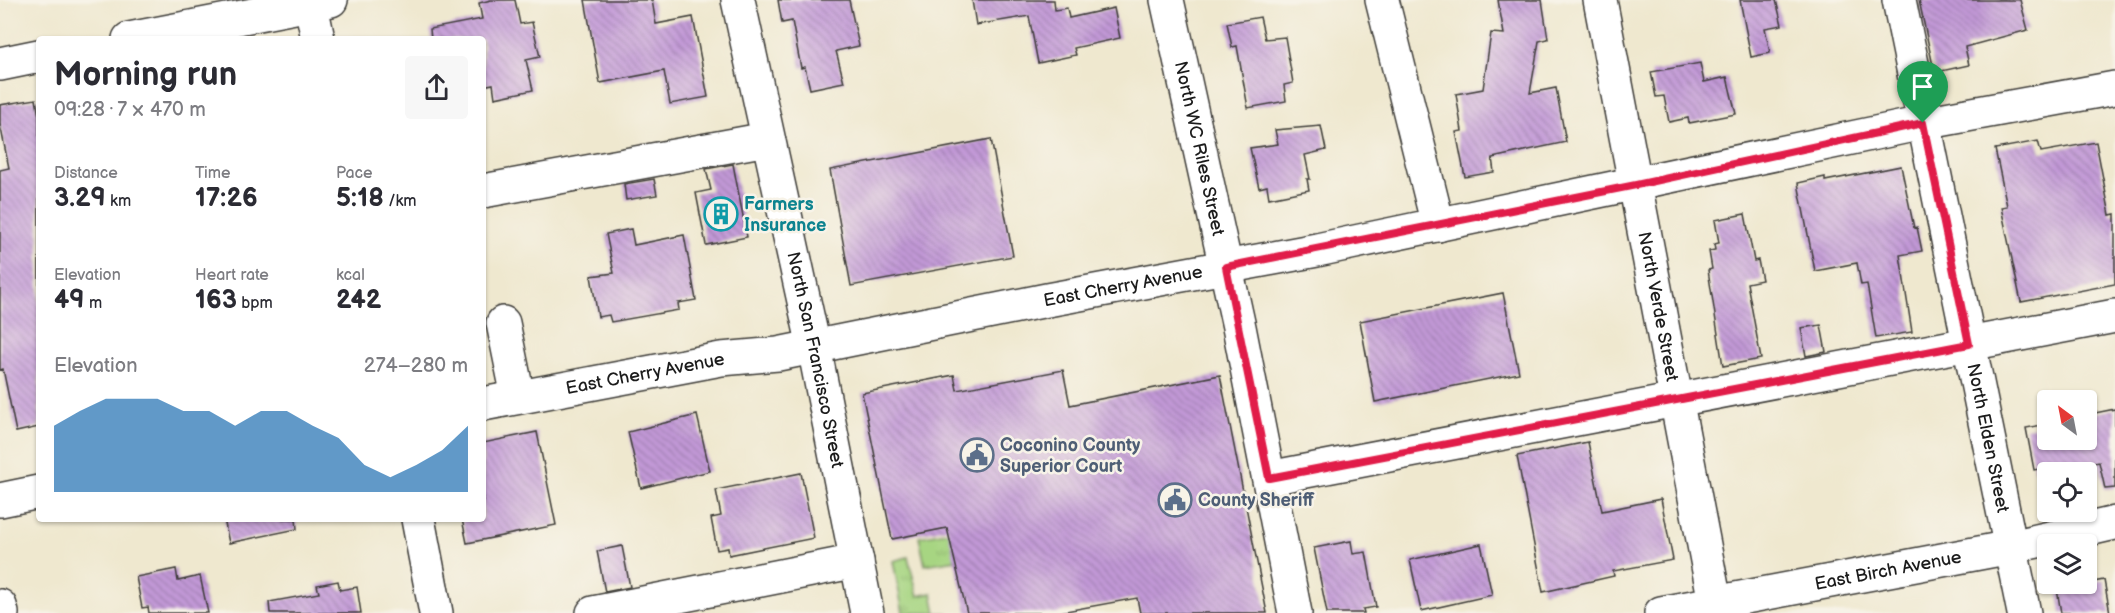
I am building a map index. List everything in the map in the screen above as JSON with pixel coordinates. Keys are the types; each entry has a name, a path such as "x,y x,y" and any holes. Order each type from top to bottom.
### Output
{"street":[{"name":"North San Francisco Street","path":"738,0 813,347 867,613"},
{"name":"North WC Riles Street","path":"1167,0 1226,267 1295,613"},
{"path":"1382,0 1438,225"},
{"name":"North Verde Street","path":"1600,0 1716,608"},
{"name":"North Elden Street","path":"1899,0 2024,613"},
{"path":"144,36 317,1 318,36"},
{"path":"0,64 36,57"},
{"name":"East Cherry Avenue","path":"486,403 721,359 778,354 1438,225 1923,123 2115,88"},
{"path":"486,190 767,139"},
{"path":"1269,478 2115,316"},
{"path":"503,323 518,397"},
{"path":"0,500 36,493"},
{"path":"419,522 436,613"},
{"name":"East Birch Avenue","path":"1661,613 1716,608 2011,547 2115,523"},
{"path":"593,613 857,561"},
{"path":"0,606 2,613"}],"green space":[{"path":"963,529 956,560 925,565 919,537"},
{"path":"908,557 918,596 932,593 936,613 903,613 893,561"}],"building":[{"path":"491,0 515,0 520,24 532,22 540,57 526,60 533,90 495,98 493,84 486,85 486,36 431,36 430,29 482,19 479,3"},
{"path":"585,0 652,0 656,24 693,17 708,97 670,104 664,71 600,83"},
{"path":"778,0 849,0 859,46 836,51 844,82 810,89 805,67 801,68 792,21 782,23"},
{"path":"972,0 1054,0 1055,10 1067,8 1069,18 1114,8 1120,38 1074,48 1076,55 1038,63 1029,16 976,25"},
{"path":"1498,0 1542,0 1548,39 1539,41 1530,93 1556,88 1566,142 1492,158 1494,172 1465,177 1456,132 1462,131 1456,94 1483,89 1491,33 1504,34"},
{"path":"1740,0 1776,0 1782,25 1765,28 1770,53 1751,57"},
{"path":"1919,0 2020,0 2028,30 1965,47 1969,65 1937,72 1933,66"},
{"path":"1260,17 1265,39 1285,37 1293,83 1284,85 1286,101 1248,108 1237,46 1232,47 1227,23"},
{"path":"1700,63 1704,82 1727,77 1736,114 1689,123 1688,118 1669,122 1664,96 1656,97 1651,72"},
{"path":"36,99 36,428 16,432 3,369 0,370 0,170 9,168 0,124 0,105"},
{"path":"1321,126 1326,150 1305,155 1310,179 1307,179 1309,190 1269,198 1267,186 1259,188 1250,148 1278,144 1275,130"},
{"path":"991,139 1013,256 851,286 830,170"},
{"path":"2038,141 2041,152 2096,142 2110,215 2115,214 2115,284 2021,302 2001,207 2007,206 1995,149"},
{"name":"Farmers Insurance","path":"733,164 747,237 706,245 696,193 711,190 706,169"},
{"path":"1901,166 1914,228 1917,227 1922,251 1900,255 1912,332 1876,338 1867,284 1861,285 1857,263 1815,271 1798,183 1825,177 1825,181"},
{"path":"654,179 657,195 626,200 624,184"},
{"path":"1745,214 1754,261 1758,260 1762,280 1747,283 1761,359 1723,366 1708,270 1712,269 1709,251 1715,250 1714,244 1719,243 1715,220"},
{"path":"631,229 634,245 684,235 696,300 678,303 679,310 611,322 609,315 598,317 591,276 614,273 606,234"},
{"path":"1503,293 1519,373 1375,402 1360,321"},
{"path":"1821,325 1826,352 1806,356 1801,328"},
{"path":"1063,370 1070,405 1220,375 1267,613 1140,613 1137,598 1055,613 967,613 947,528 892,539 862,393 954,375 957,390"},
{"path":"2115,409 2115,488 2105,489 2099,462 2037,462 2037,469 2034,470 2026,428 2037,426 2037,450 2097,450 2097,413"},
{"path":"697,415 710,471 641,488 628,432"},
{"path":"537,432 556,525 467,543 463,522 486,522 486,442"},
{"path":"1588,442 1602,511 1661,499 1673,560 1613,571 1614,576 1543,592 1517,456"},
{"path":"801,473 814,538 729,555 728,548 717,550 711,518 721,516 716,490"},
{"path":"225,522 296,522 297,529 229,543"},
{"path":"1351,541 1353,554 1366,552 1376,607 1363,609 1364,613 1327,613 1314,548"},
{"path":"1481,544 1492,595 1421,611 1410,560"},
{"path":"622,546 630,587 605,592 597,551"},
{"path":"176,569 178,581 200,576 208,613 149,613 148,607 142,608 136,577"},
{"path":"2104,580 2110,613 2061,613 2058,594 2097,594 2097,581"},
{"path":"338,581 340,590 357,587 361,613 270,613 269,602 319,593 317,585"}],"place":[{"name":"Farmers Insurance","path":"721,214"},
{"name":"Coconino County Superior Court","path":"977,455"},
{"name":"County Sheriff","path":"1175,500"}],"route":[{"path":"1923,123 1969,344 1269,478 1226,267 1636,185 1923,123"}]}
